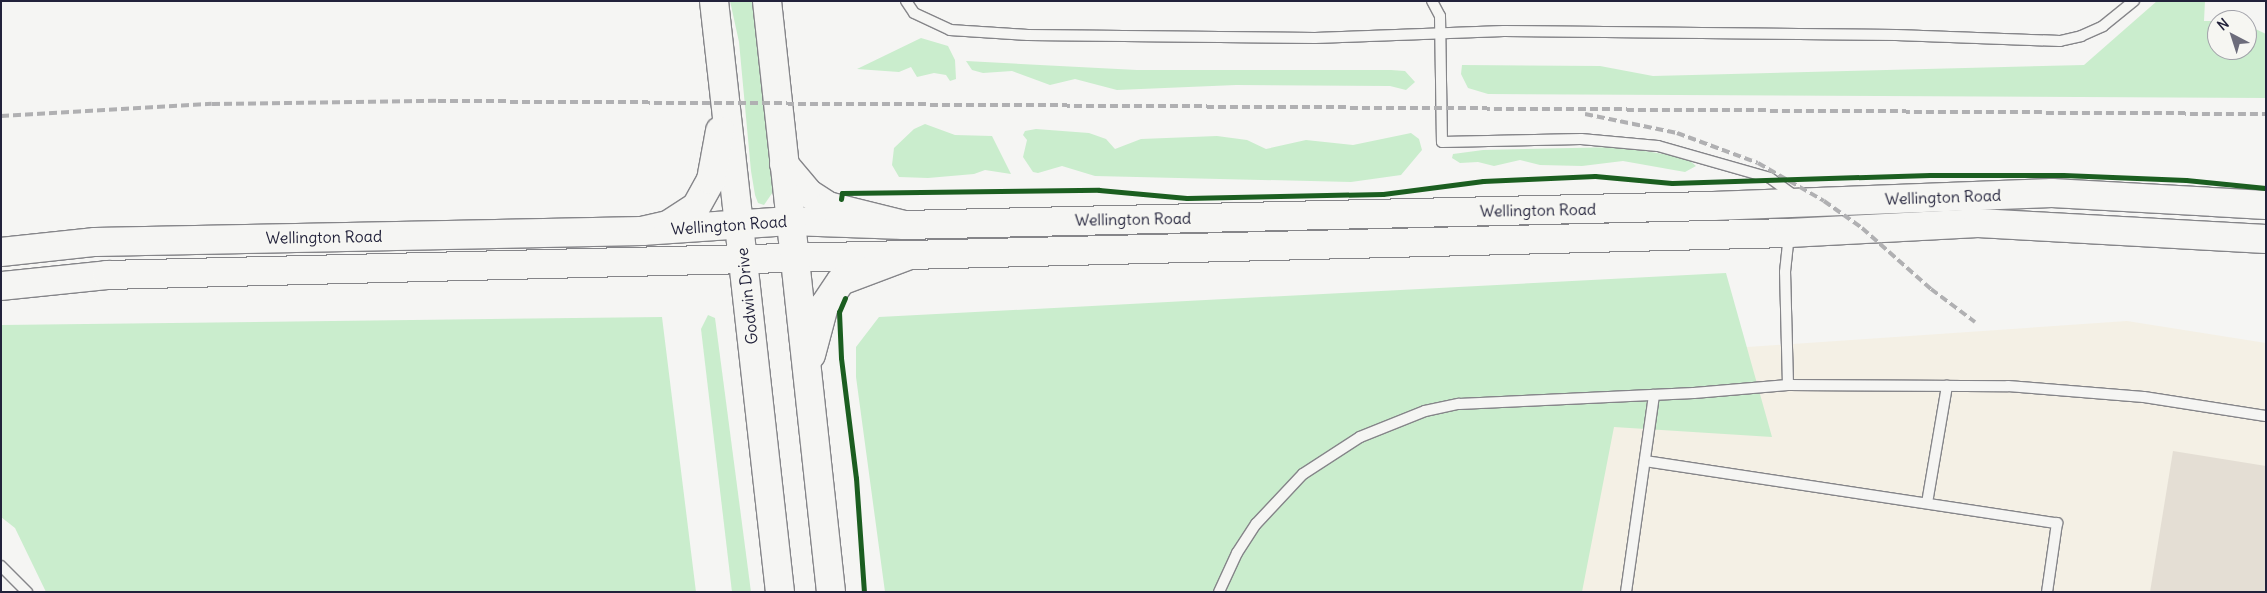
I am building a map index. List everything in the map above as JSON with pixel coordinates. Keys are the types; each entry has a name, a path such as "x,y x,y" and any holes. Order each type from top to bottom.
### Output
{"main road":[{"name":"Godwin Drive","path":"714,1 780,592"},
{"path":"767,1 831,592"},
{"path":"642,231 680,220 703,199 711,180 726,102"},
{"path":"784,164 808,193 828,206 904,225"},
{"name":"Wellington Road","path":"1,252 95,242 642,231 790,221 904,225 1805,202 2052,193 2266,205"},
{"name":"Wellington Road","path":"1,286 107,275 743,258 794,255 907,256 1789,232 1978,223 2266,239"},
{"path":"807,374 830,292 841,281 907,256"}],"lane":[{"path":"906,1 914,13 950,30 1028,34 1315,38 1441,33 1876,35 2060,40 2081,36 2103,26 2134,1"},
{"path":"1432,1 1440,16 1442,142 1581,139 1658,146 1770,178 1805,202"},
{"path":"1788,385 1785,272 1789,232"},
{"path":"1219,592 1242,546 1278,498 1324,458 1360,437 1398,420 1460,404 1654,395 1788,385 1947,386 2069,389 2266,416"},
{"path":"1927,503 1947,386"},
{"path":"1626,592 1654,395"},
{"path":"1645,461 2057,523 2047,592"},
{"path":"1,566 27,592"}],"shaded area":[{"path":"2127,321 2266,343 2266,592 1189,592 1573,359"}],"green space":[{"path":"730,1 757,1 777,186 764,205 758,203 751,171 739,42"},
{"path":"2157,1 2205,1 2204,21 2207,21 2207,60 2257,60 2257,30 2266,34 2266,98 1488,94 1468,88 1461,74 1462,65 1600,66 1653,76 2084,65"},
{"path":"921,38 948,46 955,60 956,79 950,81 946,75 934,73 917,77 911,67 899,72 857,69"},
{"path":"966,61 1137,70 1391,70 1405,71 1415,82 1406,90 1390,86 1236,85 1117,90 1075,79 1050,85 1012,71 983,73 972,70"},
{"path":"925,124 955,135 992,136 1011,174 985,170 974,174 928,178 899,177 892,165 894,148 914,129"},
{"path":"1036,129 1089,133 1106,139 1115,149 1141,139 1217,136 1247,140 1266,149 1306,140 1353,145 1411,133 1419,139 1422,150 1401,175 1351,182 1095,176 1062,166 1038,173 1033,172 1023,157 1027,140 1023,135 1025,131"},
{"path":"1619,147 1670,155 1689,160 1696,166 1685,172 1623,161 1582,166 1540,165 1520,160 1494,166 1478,162 1460,163 1452,158 1453,154 1483,150"},
{"path":"1726,273 1772,437 1614,427 1582,592 885,592 856,377 856,347 879,317"},
{"path":"708,315 715,318 751,592 732,592 701,329"},
{"path":"662,317 696,592 46,592 15,528 1,517 1,325"}],"building":[{"path":"2173,451 2266,466 2266,592 2150,592"}],"railway":[{"path":"1,116 212,104 438,101 2266,114"},
{"path":"1585,114 1677,133 1758,163 1824,201 1862,228 1931,289 1975,322"}],"cycle path":[{"path":"841,199 842,193 1099,190 1187,198 1383,194 1483,181 1595,176 1672,183 1930,175 2063,175 2186,180 2266,188"},
{"path":"845,298 839,312 841,358 856,478 864,592"}]}
